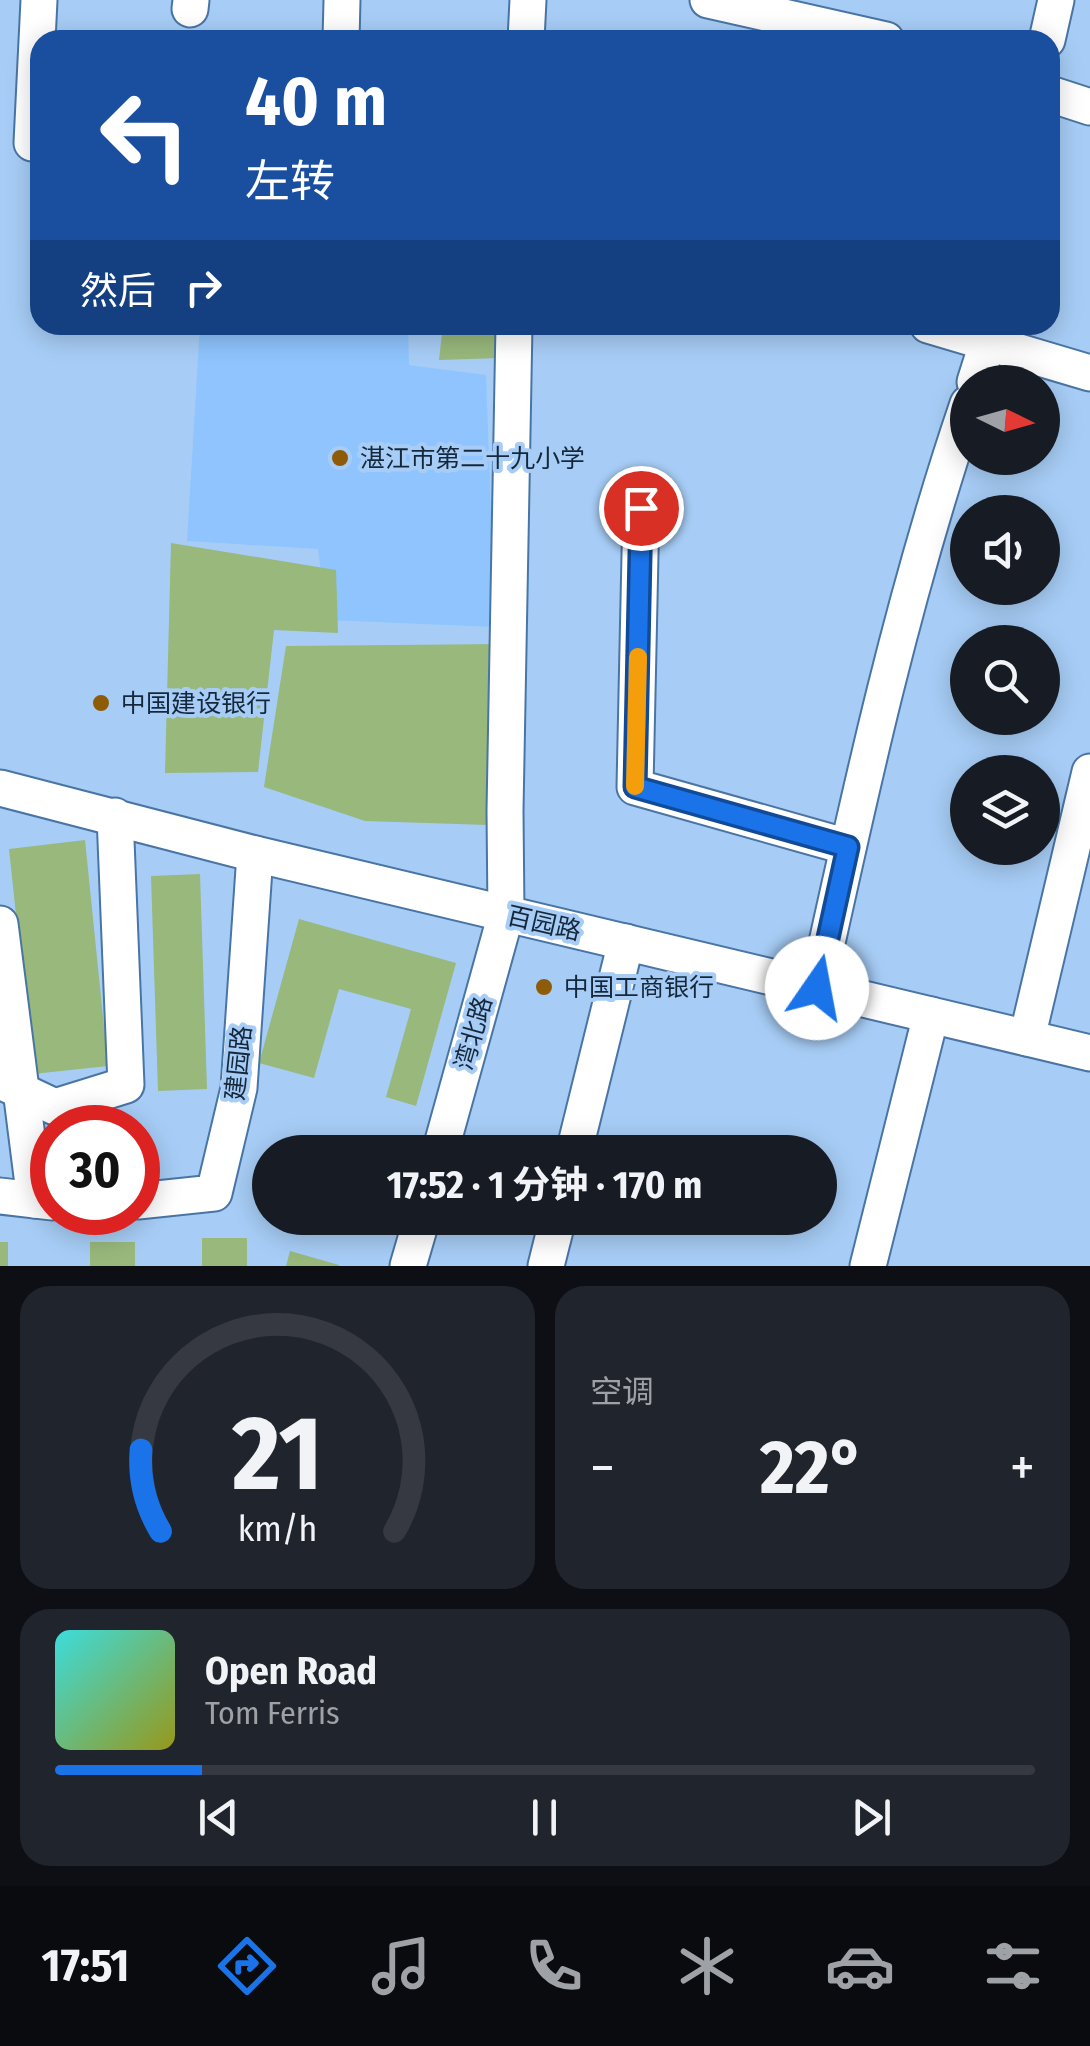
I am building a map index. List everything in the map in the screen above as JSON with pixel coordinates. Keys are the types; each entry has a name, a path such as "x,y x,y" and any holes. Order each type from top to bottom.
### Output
{"street":[{"path":"36,30 39,0"},
{"path":"341,30 342,0"},
{"path":"526,30 528,0"},
{"path":"708,0 841,30"},
{"path":"1050,30 1056,0"},
{"path":"24,142 30,85"},
{"path":"1060,98 1090,107"},
{"name":"湾北路","path":"445,1135 506,914 514,335"},
{"path":"980,365 990,335"},
{"path":"993,335 1090,373"},
{"path":"817,988 869,748 950,458"},
{"path":"641,508 635,787 848,847"},
{"path":"1027,1038 1090,772"},
{"name":"百园路","path":"0,788 255,854 1090,1052"},
{"path":"10,1086 55,1107 126,1085 116,816"},
{"name":"建园路","path":"160,1198 214,1193 239,1088 255,854"},
{"path":"0,924 10,1086 30,1154"},
{"path":"578,1135 626,942"},
{"path":"868,1266 930,1015"},
{"path":"0,1196 30,1199"},
{"path":"408,1266 417,1235"},
{"path":"546,1266 554,1235"}],"shaded area":[{"name":"湛江市第二十九小学","path":"199,335 408,335 409,365 486,375 495,627 327,620 318,549 187,541"}],"building":[{"path":"442,335 501,335 501,358 439,360"},
{"path":"171,543 336,570 338,633 274,630 258,772 165,773"},
{"path":"502,644 488,825 365,821 264,787 286,646"},
{"path":"85,840 108,1066 33,1074 9,849"},
{"path":"200,874 207,1089 158,1091 151,876"},
{"path":"299,919 456,963 416,1106 386,1097 411,1009 339,989 314,1078 259,1063"},
{"path":"202,1238 247,1238 247,1266 202,1266"},
{"path":"0,1242 8,1242 8,1266 0,1266"},
{"path":"90,1242 135,1242 135,1266 90,1266"},
{"path":"290,1251 339,1265 339,1266 286,1266"}],"slow traffic":[{"path":"635,786 638,657"}],"place":[{"name":"湛江市第二十九小学","path":"340,458"},
{"name":"中国建设银行","path":"101,703"},
{"name":"中国工商银行","path":"544,987"}],"route":[{"path":"641,508 635,787 848,847 817,988"}]}
